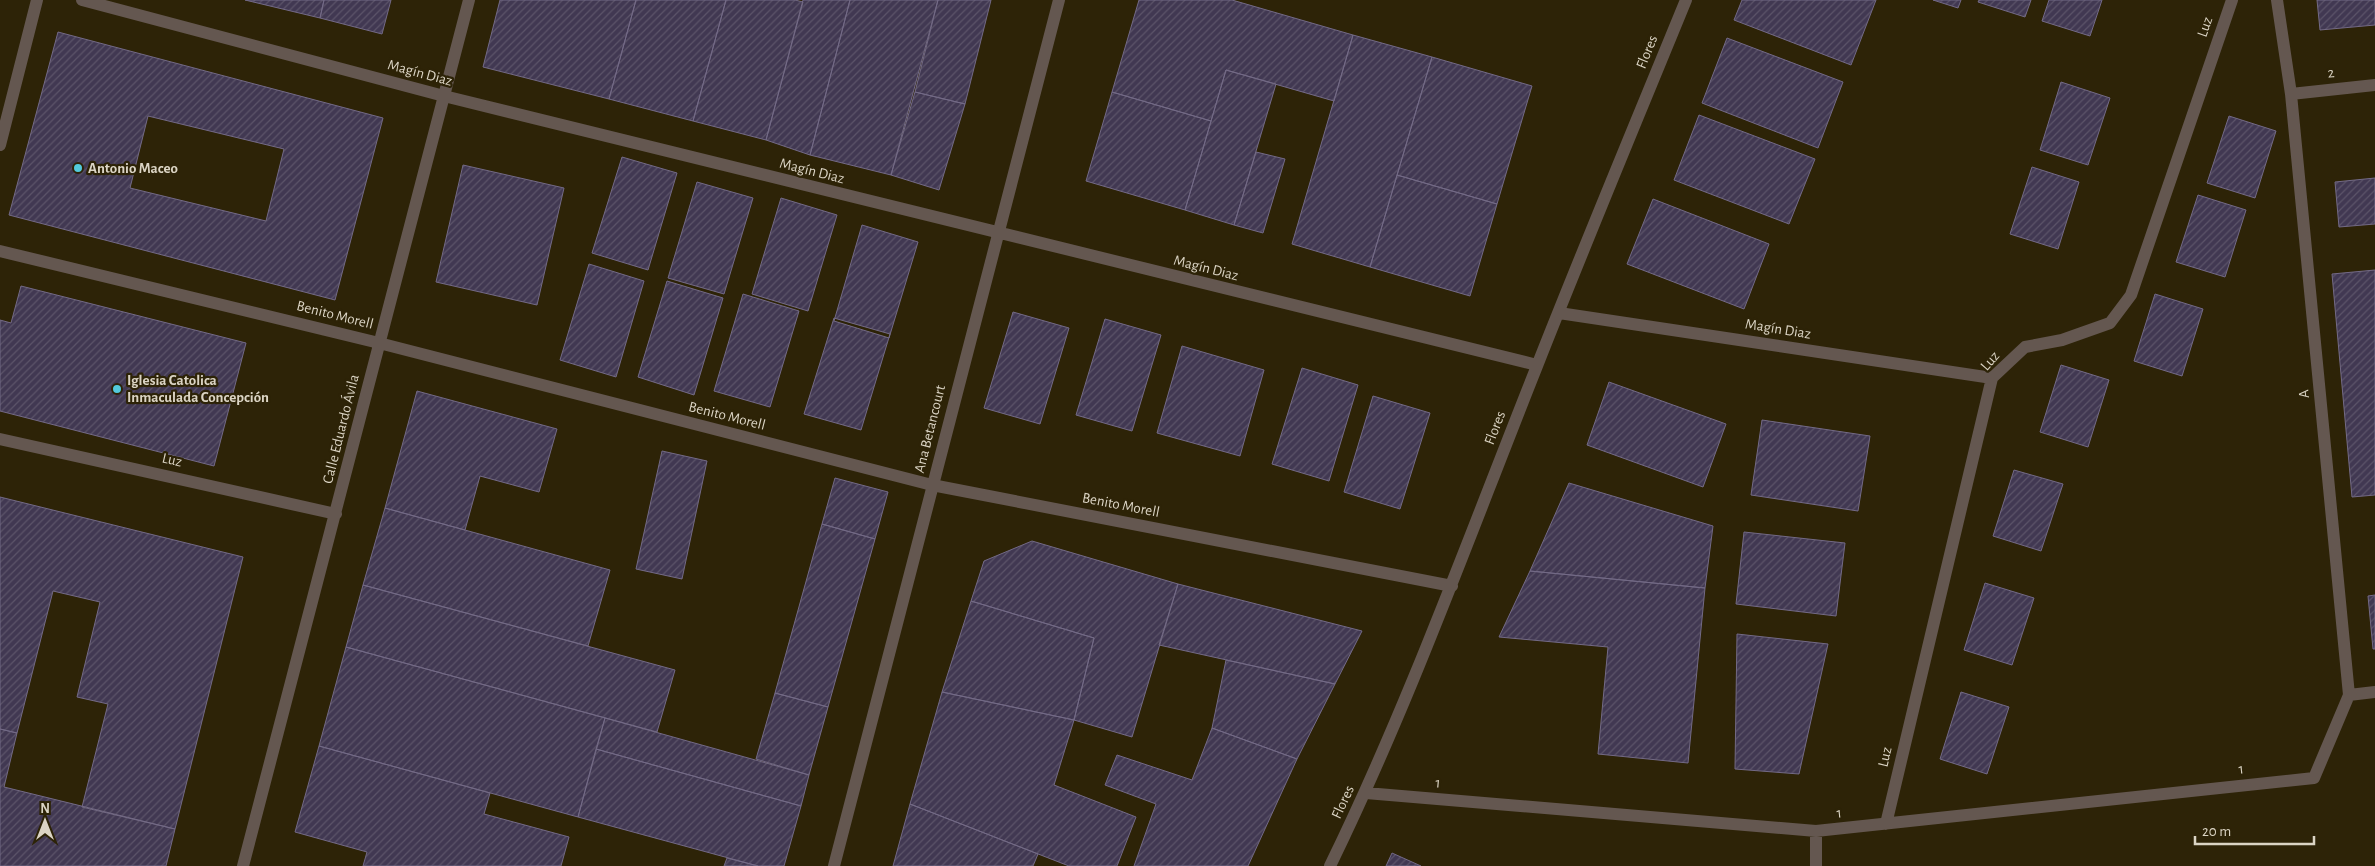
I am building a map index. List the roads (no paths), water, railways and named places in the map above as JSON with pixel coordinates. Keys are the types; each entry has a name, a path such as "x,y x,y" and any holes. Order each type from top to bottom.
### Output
{"street":[{"path":"0,145 38,0"},
{"name":"Magín Diaz","path":"82,0 444,96 997,234 1537,365"},
{"name":"Calle Eduardo Ávila","path":"243,866 469,0"},
{"name":"Ana Betancourt","path":"834,866 1059,0"},
{"name":"Flores","path":"1330,866 1366,793 1452,586 1537,365 1686,0"},
{"name":"Luz","path":"1886,824 1992,378 2026,347 2062,340 2110,323 2131,295 2232,0"},
{"name":"A","path":"2277,0 2291,94 2350,695 2314,778"},
{"name":"2","path":"2291,94 2375,85"},
{"name":"Benito Morell","path":"0,251 379,342 932,486 1452,586"},
{"name":"Magín Diaz","path":"1559,313 1992,378"},
{"name":"Luz","path":"0,439 336,514"},
{"path":"2350,695 2375,692"},
{"name":"1","path":"1366,793 1816,831 2314,778"},
{"path":"1816,831 1816,866"}],"place":[{"name":"Antonio Maceo","path":"78,168"},
{"name":"Iglesia Catolica Inmaculada Concepción","path":"117,389"}]}
